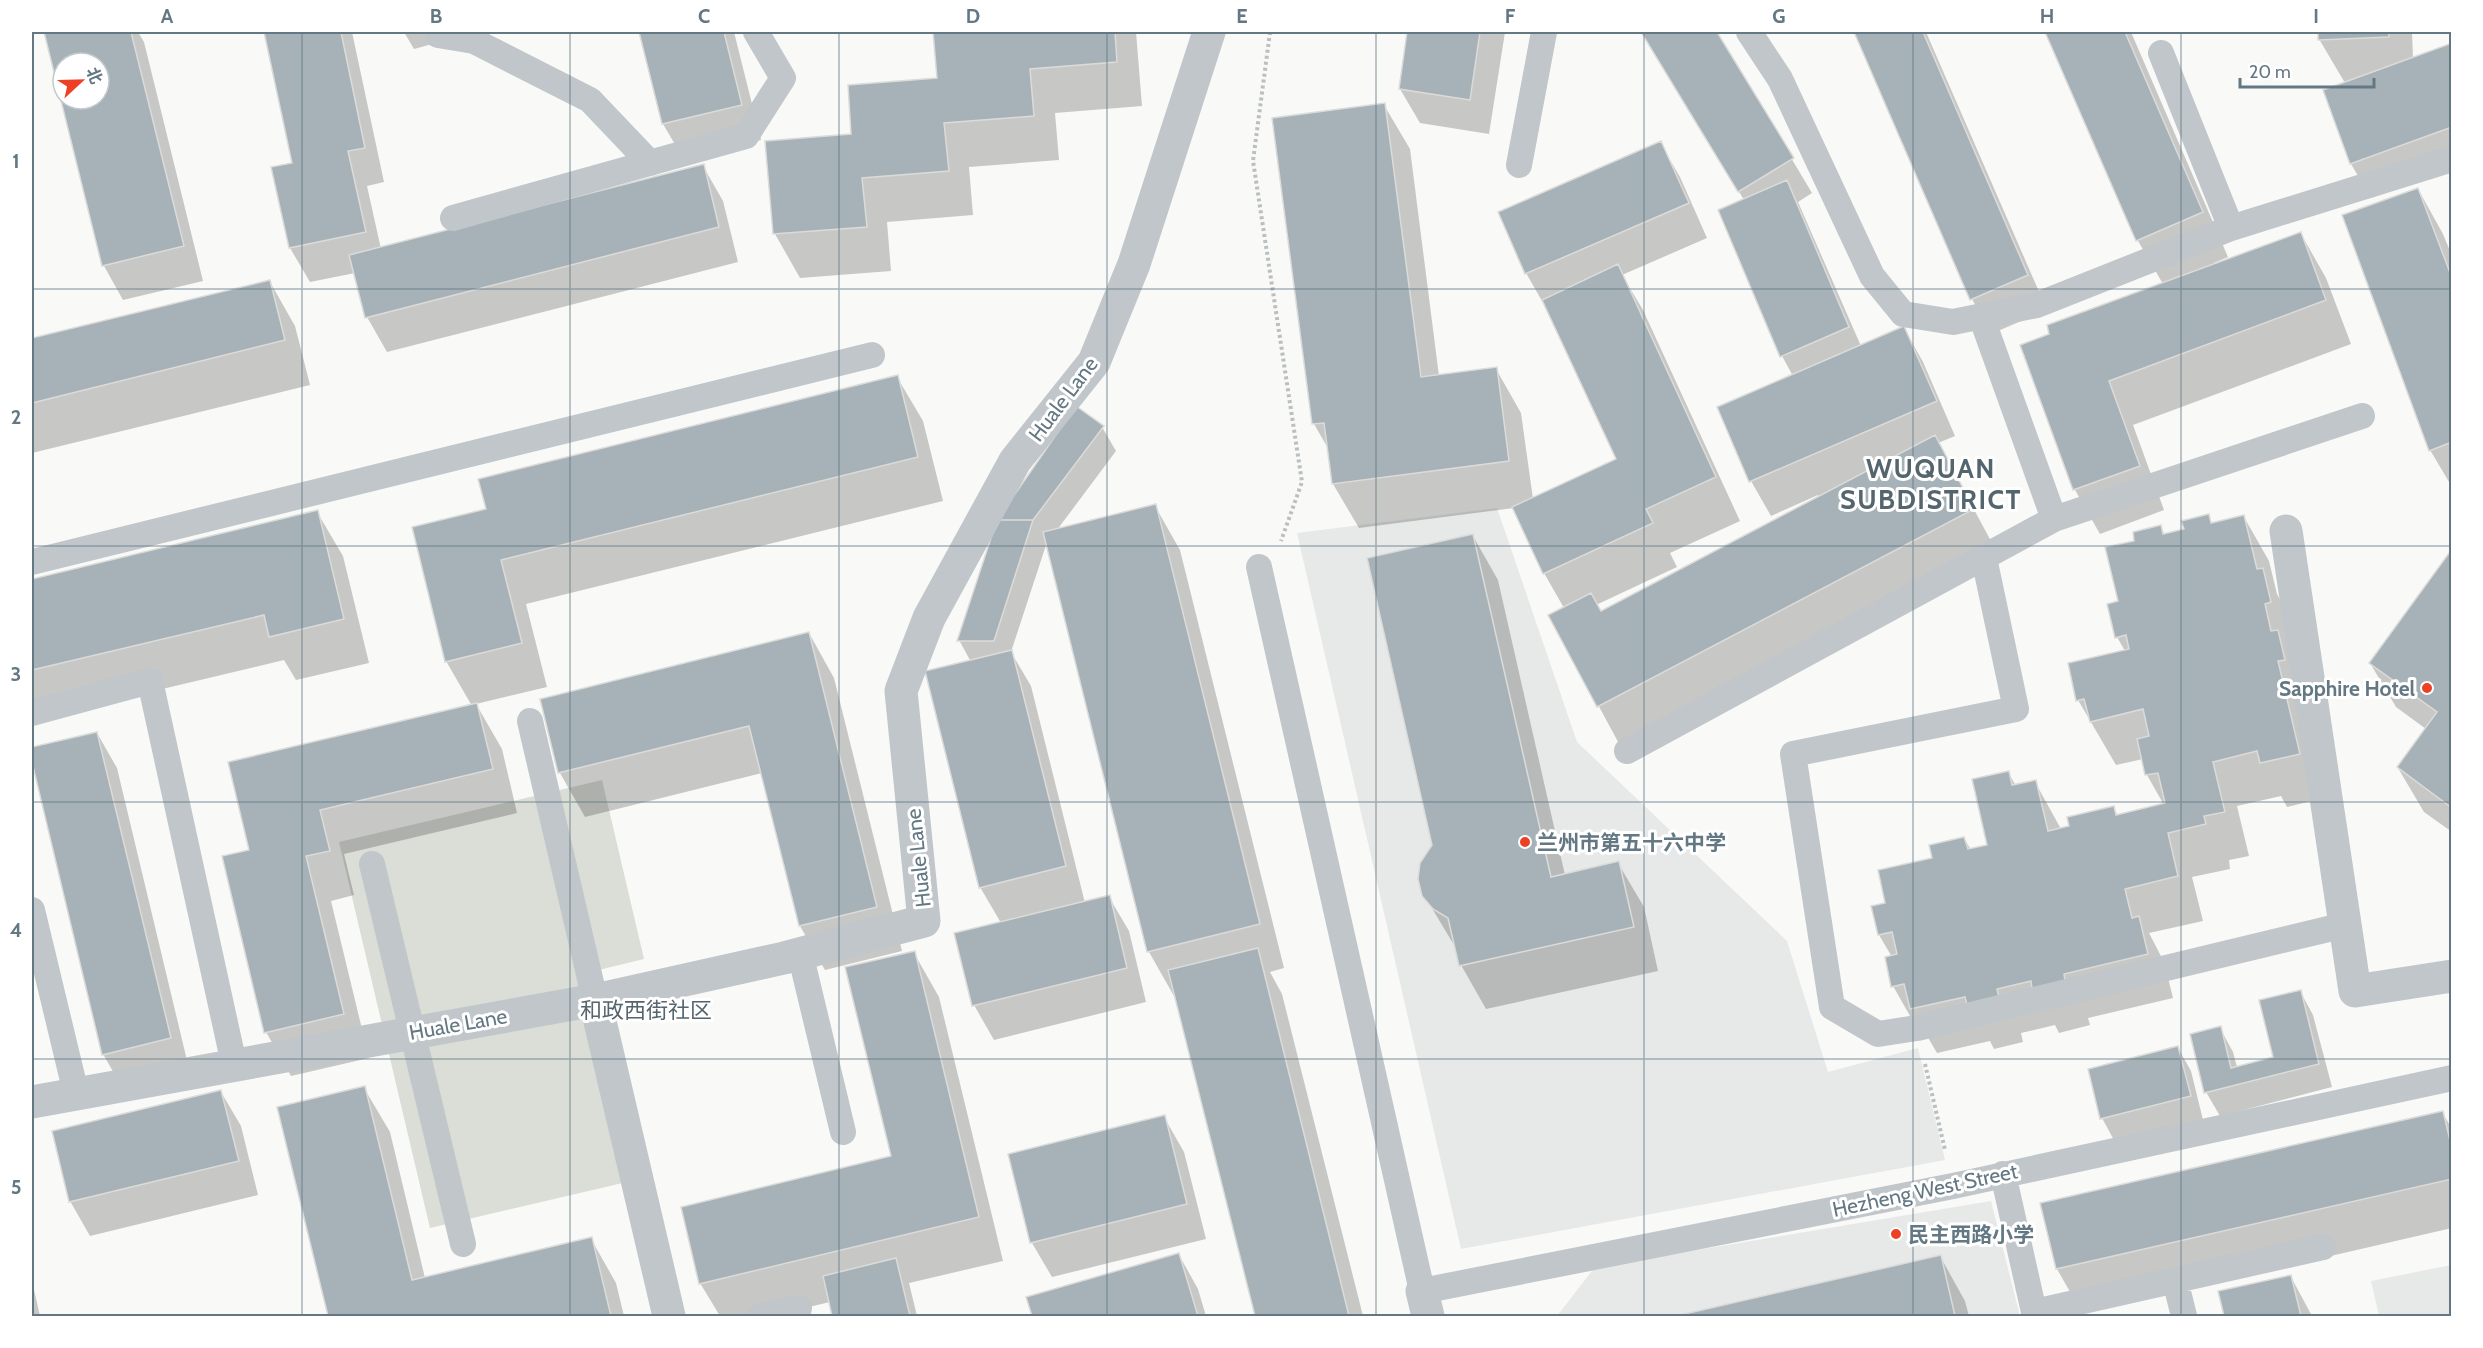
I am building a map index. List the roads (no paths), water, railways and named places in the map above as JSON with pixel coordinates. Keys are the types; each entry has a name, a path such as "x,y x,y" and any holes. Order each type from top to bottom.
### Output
{"street":[{"name":"Huale Lane","path":"32,1102 595,1000 800,954 924,921 901,691 929,618 1015,461 1094,362 1134,264 1213,37"},
{"path":"2286,531 2355,991 2451,976"},
{"path":"595,1000 669,1317"}],"lane":[{"path":"453,218 746,136 783,78 756,32"},
{"path":"1519,165 1544,32"},
{"path":"1749,32 1780,79 1872,276 1903,314 1953,322 2037,305 2231,228 2451,159"},
{"path":"438,35 474,41 590,100 650,163"},
{"path":"2161,53 2231,228"},
{"path":"1982,316 2054,519"},
{"path":"32,562 872,355"},
{"path":"1627,751 2054,519 2362,416"},
{"path":"1984,558 2016,709 1793,754 1833,1007 1878,1034 1917,1028 2345,925"},
{"path":"1259,567 1425,1304"},
{"path":"32,712 150,681 234,1064"},
{"path":"530,721 595,1000"},
{"path":"372,864 410,1032 463,1244"},
{"path":"32,910 76,1093"},
{"path":"800,954 843,1132"},
{"name":"Hezheng West Street","path":"1425,1304 1953,1185 2451,1078"},
{"path":"2003,1174 2034,1312 2323,1246"},
{"path":"2175,1280 2184,1317"},
{"path":"760,1317 799,1308"}],"place":[{"name":"Sapphire Hotel","path":"2427,688"},
{"name":"兰州市第五十六中学","path":"1525,842"},
{"name":"民主西路小学","path":"1896,1234"}],"district":[{"name":"WUQUAN SUBDISTRICT","path":"1931,484"},
{"name":"和政西街社区","path":"646,1010"}]}
